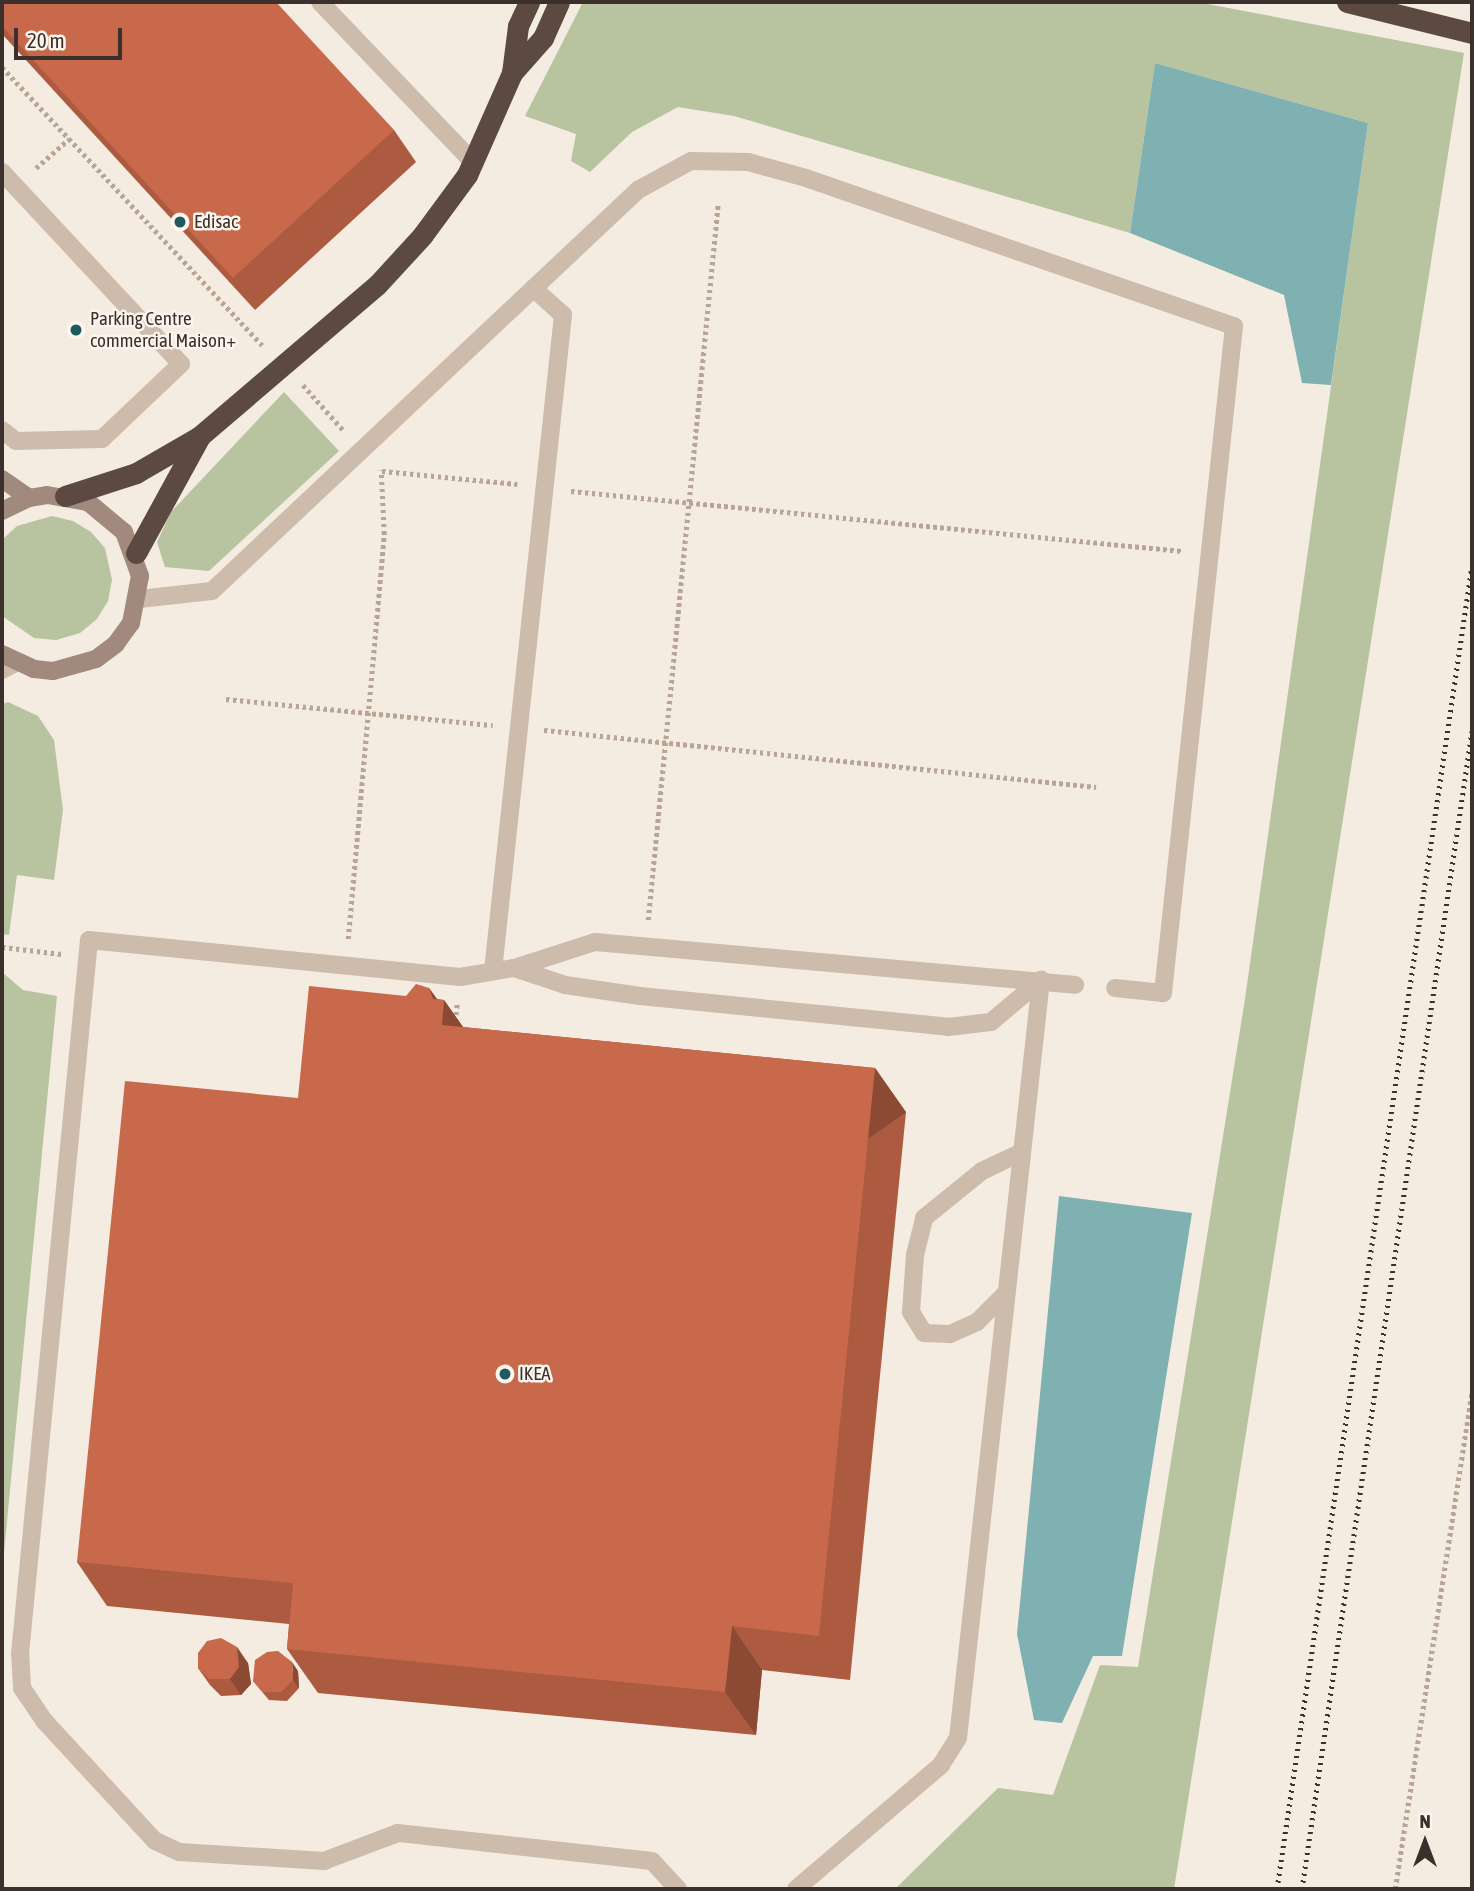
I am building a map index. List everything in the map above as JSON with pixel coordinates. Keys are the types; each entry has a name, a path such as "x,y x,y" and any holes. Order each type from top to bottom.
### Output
{"highway":[{"path":"65,496 136,473 200,436 377,285 422,236 473,162 512,73 518,26 529,2"},
{"path":"512,73 543,38 559,2"},
{"path":"1347,2 1470,32"},
{"path":"136,553 200,436"}],"street":[{"path":"2,479 29,498"},
{"path":"2,511 29,498 65,496 108,514 136,553 139,599 131,623 116,644 96,659 53,671 6,662"}],"lane":[{"path":"320,2 473,162"},
{"path":"139,599 212,591 638,190 691,161 717,158 806,178 1234,326 1163,993 1115,988"},
{"path":"2,172 181,364 102,439 16,441 2,430"},
{"path":"493,971 542,488 563,314 533,288"},
{"path":"678,1889 652,1861 398,1833 324,1861 180,1852 155,1841 45,1722 22,1688 20,1654 89,940 460,977 514,968 595,942 1075,985"},
{"path":"514,968 565,985 615,992 948,1027 991,1022 1041,981"},
{"path":"796,1889 941,1765 958,1738 1041,981"},
{"path":"1006,1293 977,1322 950,1334 924,1333 911,1312 915,1255 924,1218 982,1171 1022,1152"}],"path":[{"path":"2,67 241,326 284,364 382,471 384,534 345,967"},
{"path":"645,947 718,204"},
{"path":"382,471 450,475 542,488 1209,555"},
{"path":"226,699 665,741 1096,787"},
{"path":"2,947 87,958"},
{"path":"1395,1889 1472,1391"}],"green space":[{"path":"583,2 1197,2 1464,53 1174,1889 895,1889 998,1788 1053,1795 1100,1665 1138,1667 1245,999 1368,123 1155,63 1130,233 734,116 678,107 632,132 590,172 571,161 576,134 525,116"},
{"path":"284,392 339,451 209,571 165,567 157,542 171,512"},
{"path":"52,516 73,521 91,532 105,548 112,580 108,601 97,619 80,633 56,640 34,638 2,616 2,540 17,526"},
{"path":"8,702 38,716 54,740 63,810 54,880 17,875 9,935 2,934 2,704"},
{"path":"2,972 23,990 57,996 2,1574"}],"water":[{"path":"1155,63 1368,123 1331,385 1302,383 1284,295 1130,233"},
{"path":"1059,1196 1192,1213 1122,1656 1093,1656 1062,1723 1034,1720 1017,1634"}],"building":[{"path":"2,2 276,2 394,130 233,278 2,26"},
{"name":"IKEA","path":"416,984 429,988 433,999 444,1000 442,1025 875,1068 819,1636 732,1626 725,1692 287,1649 293,1583 77,1562 125,1081 298,1098 309,986 406,996"},
{"path":"221,1638 237,1647 239,1667 230,1679 209,1679 198,1668 198,1653 207,1641"},
{"path":"278,1651 292,1662 293,1680 281,1692 263,1692 253,1681 255,1660 267,1652"}],"railway":[{"path":"1277,1889 1472,566"},
{"path":"1302,1889 1472,731"}],"place":[{"name":"Edisac","path":"180,222"},
{"name":"Parking Centre commercial Maison+","path":"76,330"},
{"name":"IKEA","path":"505,1374"}]}
